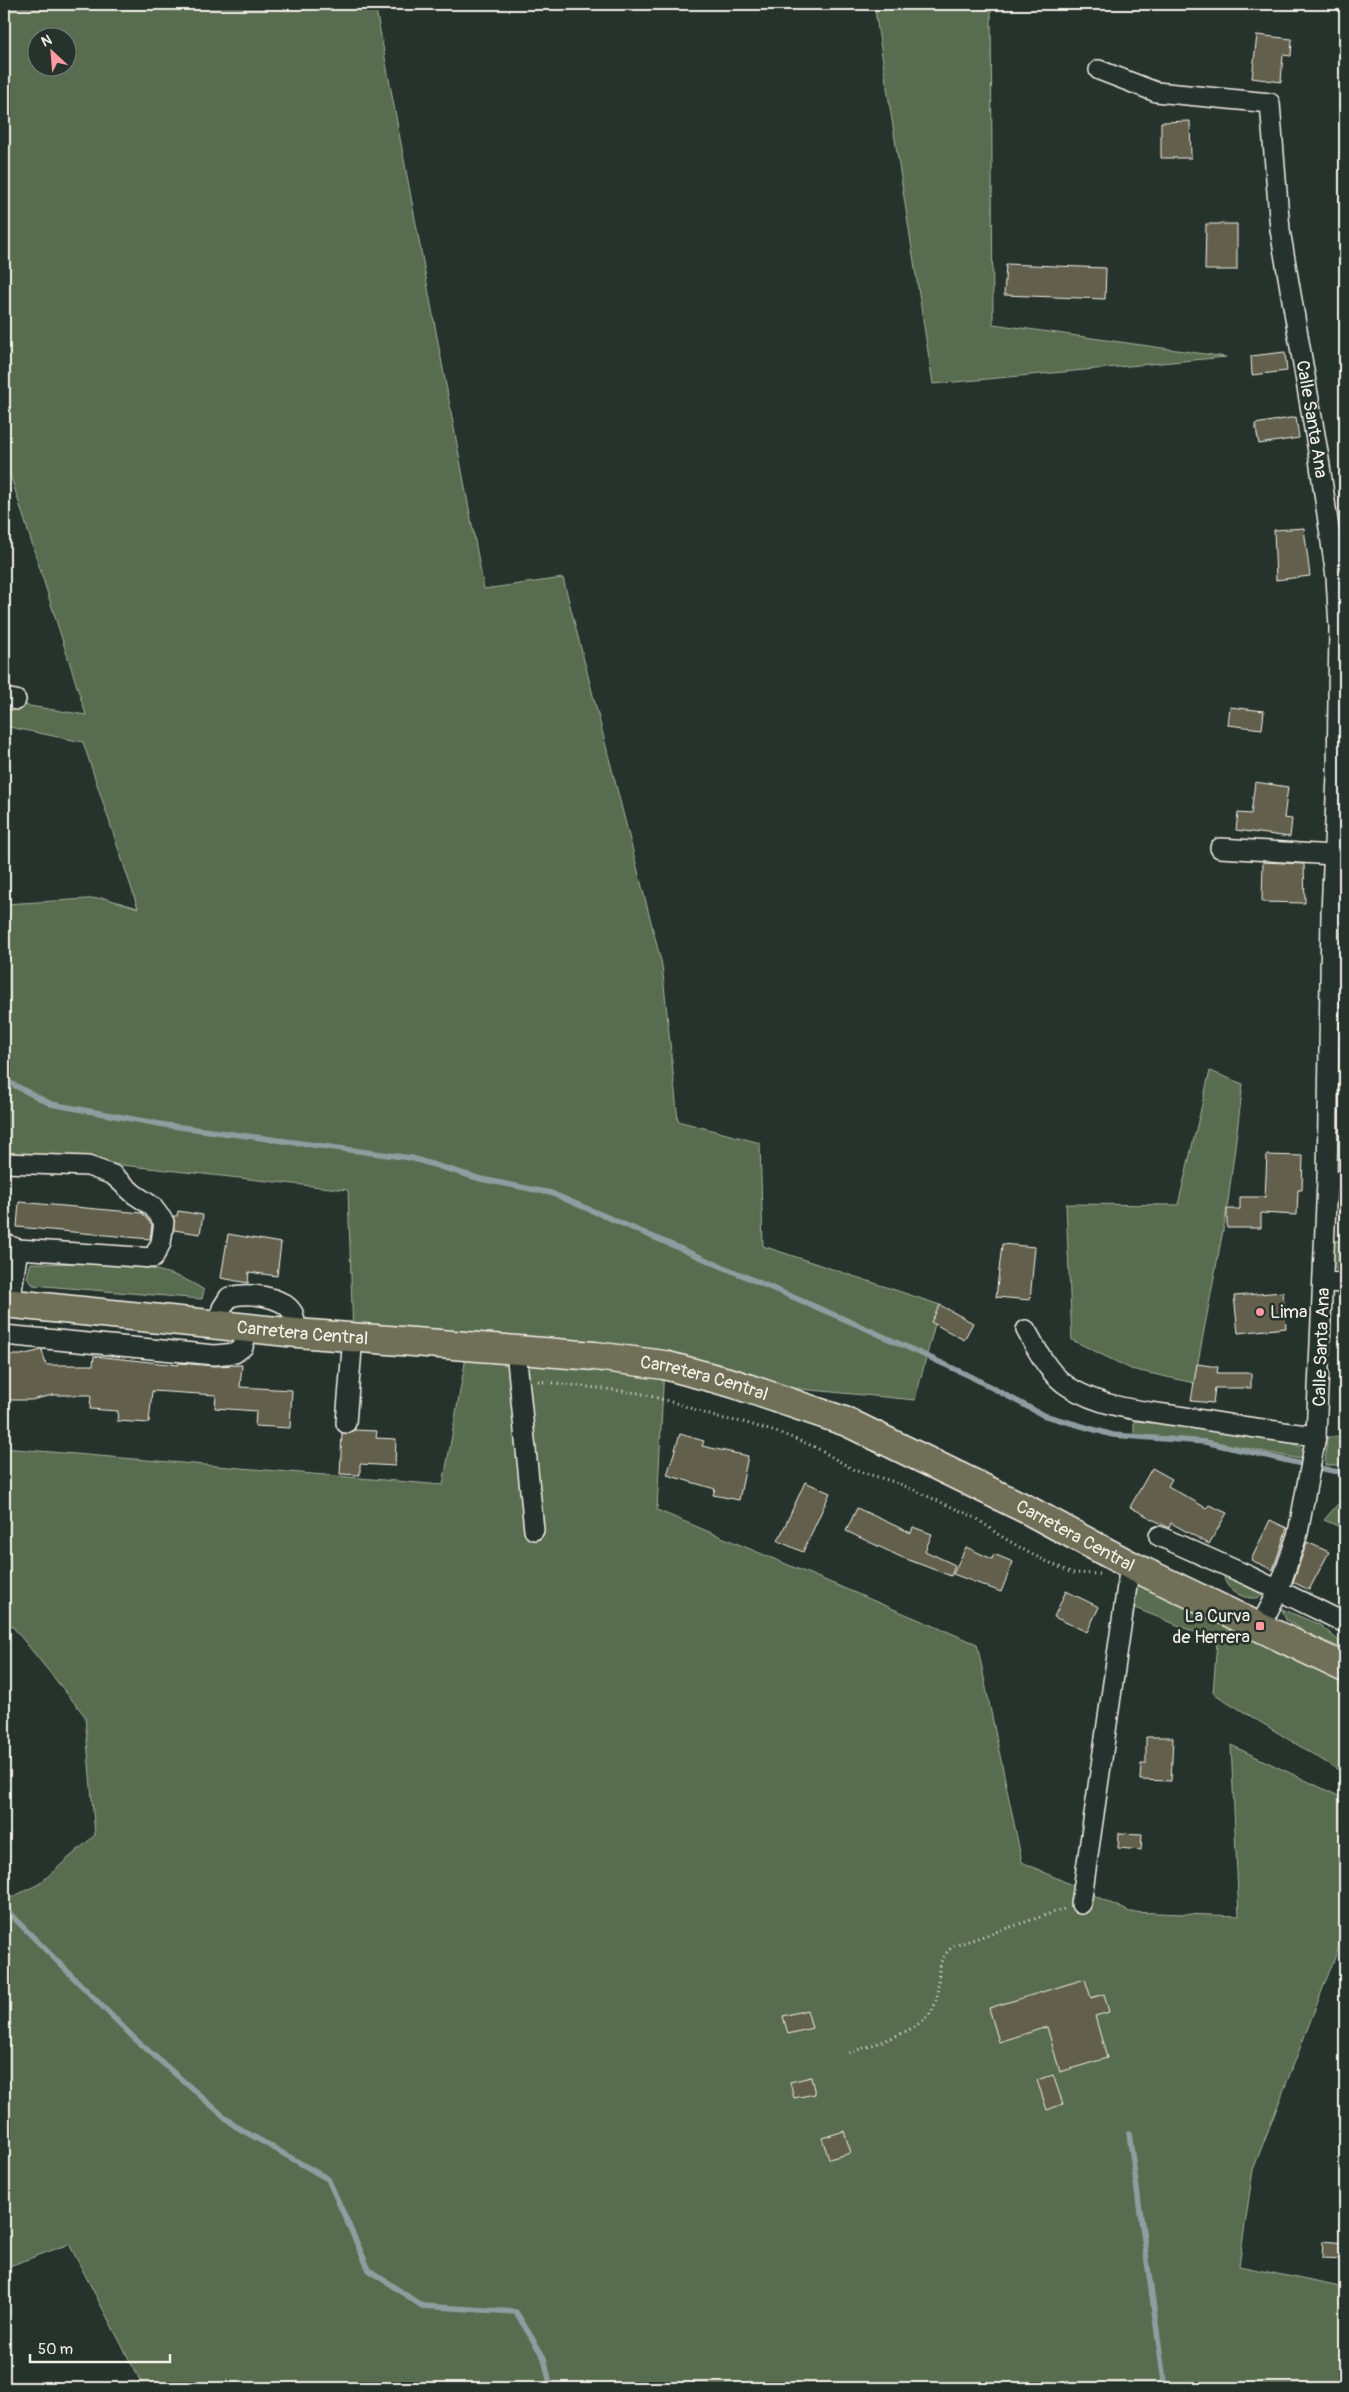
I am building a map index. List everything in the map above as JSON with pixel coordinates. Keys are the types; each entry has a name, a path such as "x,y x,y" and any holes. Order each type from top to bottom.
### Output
{"highway":[{"name":"Carretera Central","path":"7,1303 297,1333 595,1356 664,1365 732,1383 847,1422 1026,1509 1130,1565 1345,1668"}],"street":[{"name":"Calle Santa Ana","path":"1099,70 1156,92 1270,103 1280,230 1318,452 1342,628 1333,855 1338,916 1336,1182 1324,1282 1315,1441 1298,1533 1278,1592 1260,1626"},
{"path":"1220,848 1333,855"},
{"path":"4,1163 88,1166 113,1175 134,1194 152,1206 164,1222 161,1243 153,1258 11,1246 7,1303"},
{"path":"1324,1282 1345,1283"},
{"path":"219,1325 222,1308 229,1297 254,1295 286,1305 293,1314 297,1333"},
{"path":"4,1335 215,1355 234,1353 243,1347 248,1328"},
{"path":"1026,1330 1050,1371 1069,1387 1100,1401 1125,1409 1315,1441"},
{"path":"346,1422 353,1336"},
{"path":"518,1351 534,1530"},
{"path":"1159,1536 1249,1576 1345,1624"},
{"path":"1081,1904 1130,1565"}],"path":[{"path":"518,1351 524,1372 532,1379 543,1383 639,1393 679,1404 718,1418 743,1422 815,1447 854,1470 898,1483 976,1518 999,1535 1031,1554 1072,1573 1093,1575 1113,1573 1130,1565"},
{"path":"849,2053 890,2038 921,2022 933,2009 938,1970 944,1953 954,1946 1081,1904"}],"green space":[{"path":"4,4 375,4 484,589 563,578 662,965 678,1121 760,1143 763,1246 940,1305 915,1400 801,1389 664,1366 657,1510 977,1644 1022,1862 1130,1912 1239,1916 1231,1745 1345,1799 1345,1931 1253,2170 1239,2266 1345,2288 1345,2388 144,2388 69,2244 4,2268 4,1901 39,1884 95,1835 85,1716 4,1616 4,1448 443,1485 467,1352 353,1336 348,1190 4,1152 4,904 104,898 138,908 83,742 4,726 4,702 86,715 4,455"},
{"path":"874,4 991,4 993,324 1226,357 933,384"},
{"path":"1210,1071 1243,1084 1227,1209 1194,1383 1131,1369 1072,1340 1066,1204 1178,1205"},
{"path":"1345,1240 1345,1270 1335,1269 1332,1265 1331,1244 1334,1241"},
{"path":"31,1263 143,1267 185,1279 204,1290 202,1299 33,1285 27,1277"},
{"path":"1134,1421 1253,1434 1296,1445 1307,1452 1305,1460 1206,1440 1134,1435"},
{"path":"1327,1437 1345,1437 1345,1465 1325,1465"},
{"path":"1345,1496 1345,1529 1324,1520"},
{"path":"1224,1574 1266,1594 1253,1598 1239,1595 1228,1586"},
{"path":"1140,1582 1345,1677 1345,1774 1213,1693 1217,1641 1135,1608 1136,1588"},
{"path":"1282,1609 1320,1625 1345,1646 1345,1650 1306,1632 1286,1620"}],"building":[{"path":"1257,35 1292,39 1291,56 1283,55 1281,82 1252,78"},
{"path":"1190,121 1191,158 1161,158 1161,122"},
{"path":"1206,224 1237,224 1237,270 1205,270"},
{"path":"1006,264 1106,268 1105,299 1004,295"},
{"path":"1285,352 1287,371 1252,375 1251,356"},
{"path":"1296,417 1299,438 1259,444 1255,424"},
{"path":"1304,528 1310,576 1276,580 1274,530"},
{"path":"1230,707 1264,711 1262,729 1228,725"},
{"path":"1255,782 1288,787 1284,818 1292,819 1290,837 1236,830 1238,813 1251,814"},
{"path":"1263,862 1304,864 1305,903 1262,902"},
{"path":"1267,1155 1303,1156 1302,1190 1298,1190 1297,1215 1261,1213 1261,1228 1227,1228 1227,1209 1240,1209 1240,1197 1265,1197"},
{"path":"19,1202 142,1213 152,1225 150,1239 17,1227"},
{"path":"178,1211 203,1215 200,1234 174,1230 173,1216 177,1216"},
{"path":"228,1234 281,1243 277,1276 249,1272 248,1283 221,1278"},
{"path":"1002,1244 1035,1247 1030,1300 996,1297"},
{"name":"Lima","path":"1283,1292 1286,1328 1238,1333 1234,1296"},
{"path":"940,1305 973,1323 964,1340 931,1322"},
{"path":"42,1350 46,1365 93,1365 94,1356 178,1365 179,1363 214,1366 242,1365 240,1387 292,1390 290,1428 255,1426 256,1411 215,1408 216,1395 152,1391 149,1423 117,1421 118,1411 90,1409 91,1395 53,1395 31,1400 4,1400 4,1355 21,1355"},
{"path":"1197,1364 1218,1367 1217,1373 1251,1373 1251,1388 1215,1388 1213,1403 1191,1401"},
{"path":"355,1430 377,1431 376,1438 396,1439 395,1466 360,1464 360,1475 340,1474 342,1433 350,1433"},
{"path":"680,1434 704,1441 702,1446 748,1456 739,1500 713,1495 715,1489 667,1475"},
{"path":"1152,1468 1172,1479 1168,1486 1206,1508 1209,1505 1227,1513 1209,1544 1171,1523 1169,1528 1130,1507"},
{"path":"805,1482 830,1493 803,1552 778,1541"},
{"path":"857,1508 911,1533 913,1527 932,1534 925,1551 955,1565 951,1576 901,1557 846,1531"},
{"path":"1270,1520 1287,1528 1273,1570 1251,1560"},
{"path":"1307,1542 1329,1552 1309,1590 1293,1582"},
{"path":"966,1547 992,1559 994,1554 1013,1562 1001,1592 953,1574"},
{"path":"1066,1591 1099,1607 1087,1632 1054,1617"},
{"path":"1146,1737 1173,1737 1171,1781 1140,1780 1141,1764 1146,1764"},
{"path":"1119,1833 1142,1834 1141,1850 1118,1848"},
{"path":"1085,1979 1091,1998 1104,1994 1109,2012 1095,2016 1107,2058 1060,2072 1047,2027 999,2042 989,2008"},
{"path":"807,2010 812,2028 788,2034 783,2016"},
{"path":"1053,2075 1063,2104 1047,2110 1037,2080"},
{"path":"811,2077 815,2094 794,2098 790,2082"},
{"path":"844,2131 851,2153 829,2159 822,2138"},
{"path":"1323,2241 1345,2243 1345,2259 1322,2258"}],"waterway":[{"path":"4,1080 51,1104 165,1125 411,1158 481,1179 551,1193 865,1328 970,1376 1043,1415 1113,1435 1205,1442 1333,1471 1345,1472"},
{"path":"4,1908 135,2039 235,2126 328,2179 369,2270 422,2306 516,2312 544,2358 551,2388"},
{"path":"1129,2133 1165,2388"}],"place":[{"name":"Lima","path":"1260,1312"},
{"name":"La Curva de Herrera","path":"1260,1626"}]}
